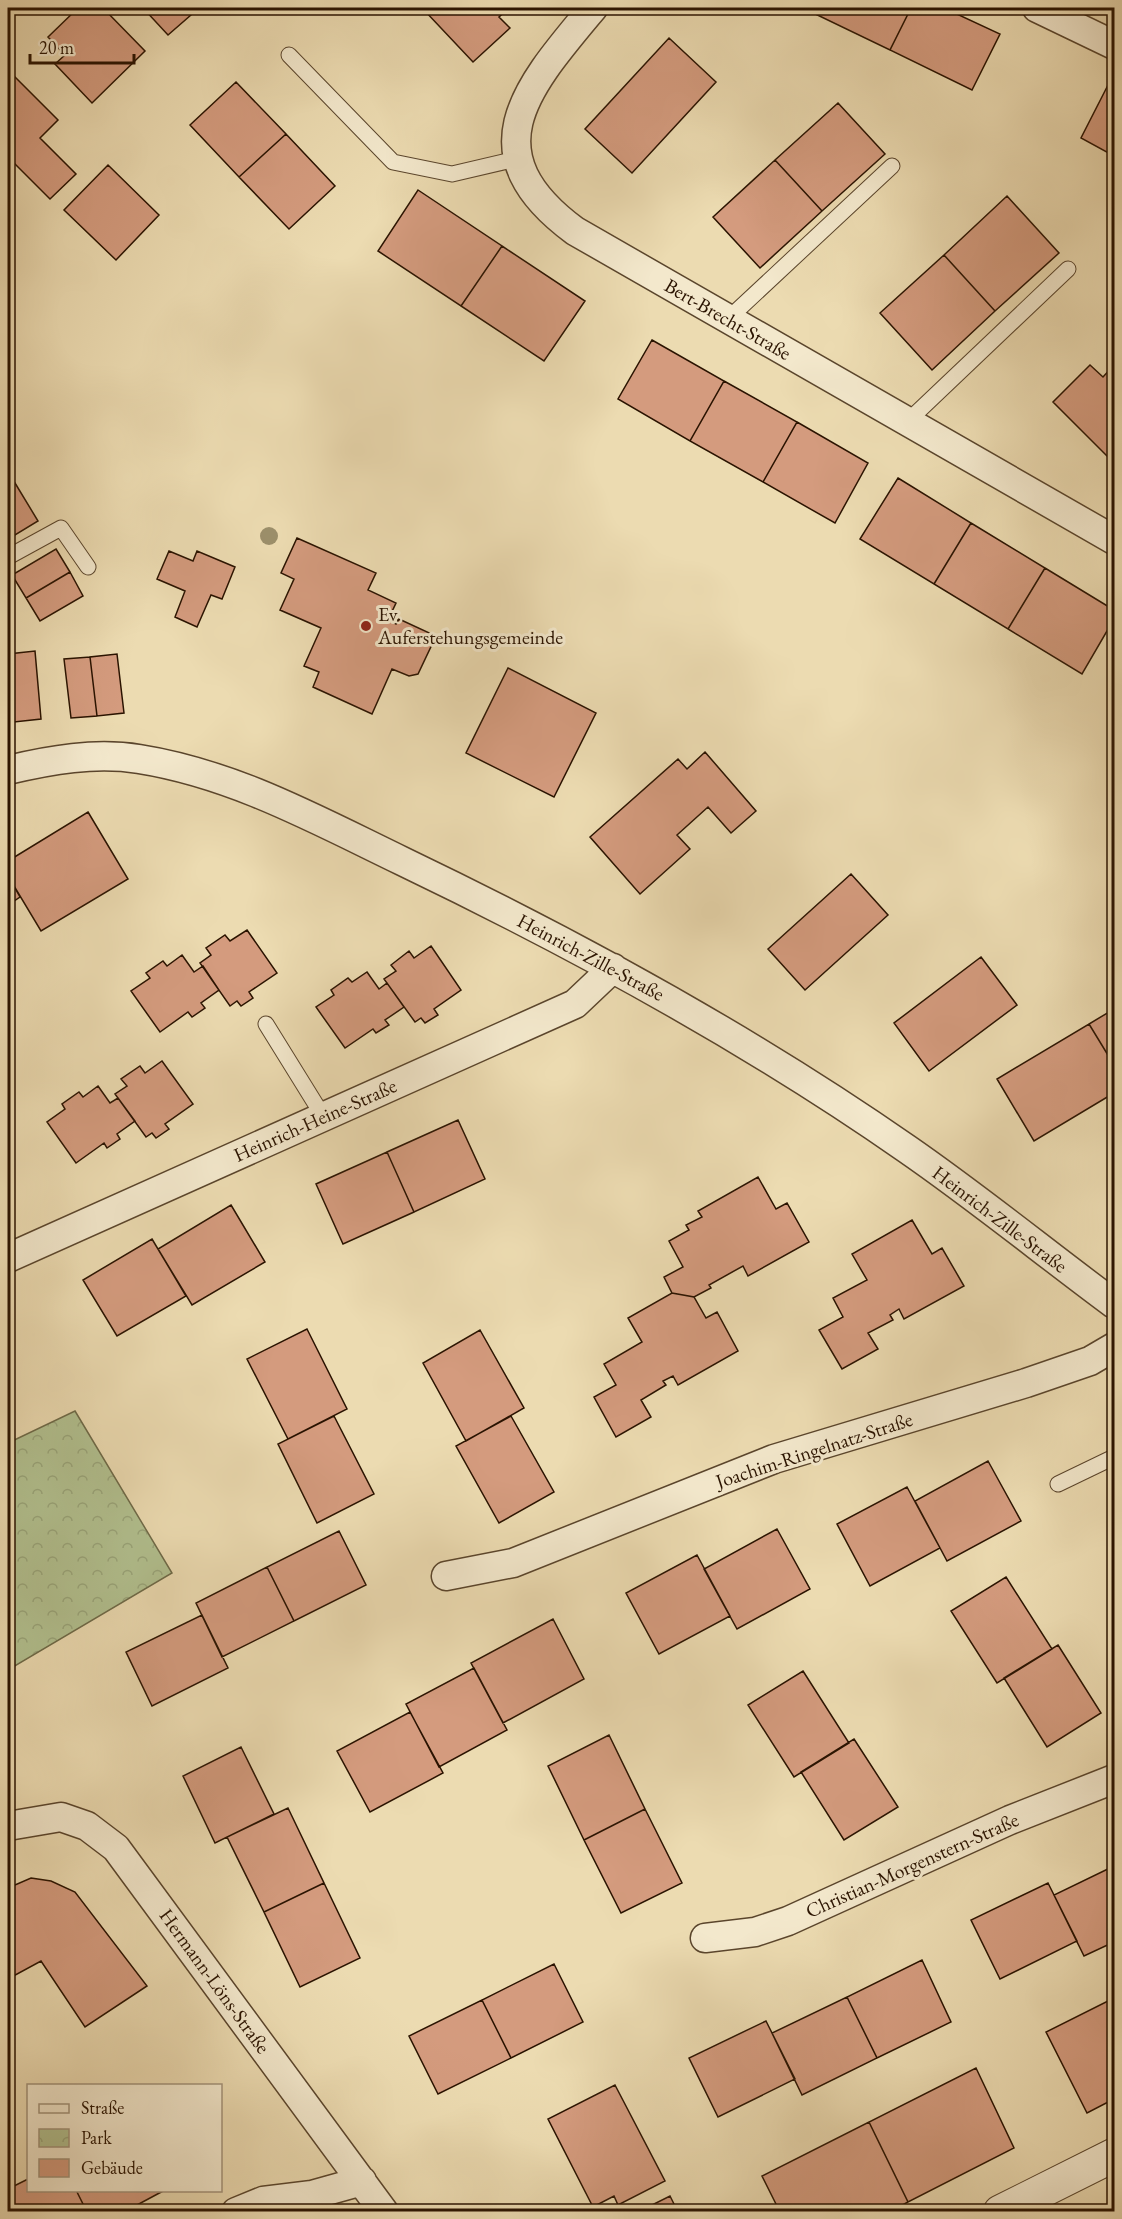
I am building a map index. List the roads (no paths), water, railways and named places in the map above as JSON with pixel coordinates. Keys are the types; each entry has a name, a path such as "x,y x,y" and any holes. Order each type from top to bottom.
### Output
{"street":[{"name":"Bert-Brecht-Straße","path":"593,8 544,67 527,98 518,126 516,159 529,188 548,212 575,231 907,422 1111,533"},
{"path":"1037,8 1114,45"},
{"name":"Heinrich-Zille-Straße","path":"8,770 59,758 136,758 215,776 285,803 501,909 682,1006 907,1149 1114,1304"},
{"name":"Heinrich-Heine-Straße","path":"8,1258 575,1004 613,968"},
{"name":"Joachim-Ringelnatz-Straße","path":"446,1576 513,1563 774,1459 1026,1383 1090,1361 1114,1347"},
{"name":"Christian-Morgenstern-Straße","path":"705,1938 755,1932 788,1921 1010,1821 1114,1779"},
{"name":"Hermann-Löns-Straße","path":"8,1826 61,1817 87,1826 116,1848 384,2211"},
{"path":"1000,2211 1114,2155"},
{"path":"237,2211 263,2201 312,2194 362,2181"}],"lane":[{"path":"289,55 393,162 452,174 516,159"},
{"path":"728,319 892,166"},
{"path":"907,422 1068,269"},
{"path":"8,557 61,528 88,567"},
{"path":"266,1024 323,1116"},
{"path":"1058,1484 1114,1457"}],"place":[{"name":"Ev. Auferstehungsgemeinde","path":"366,626"}]}
